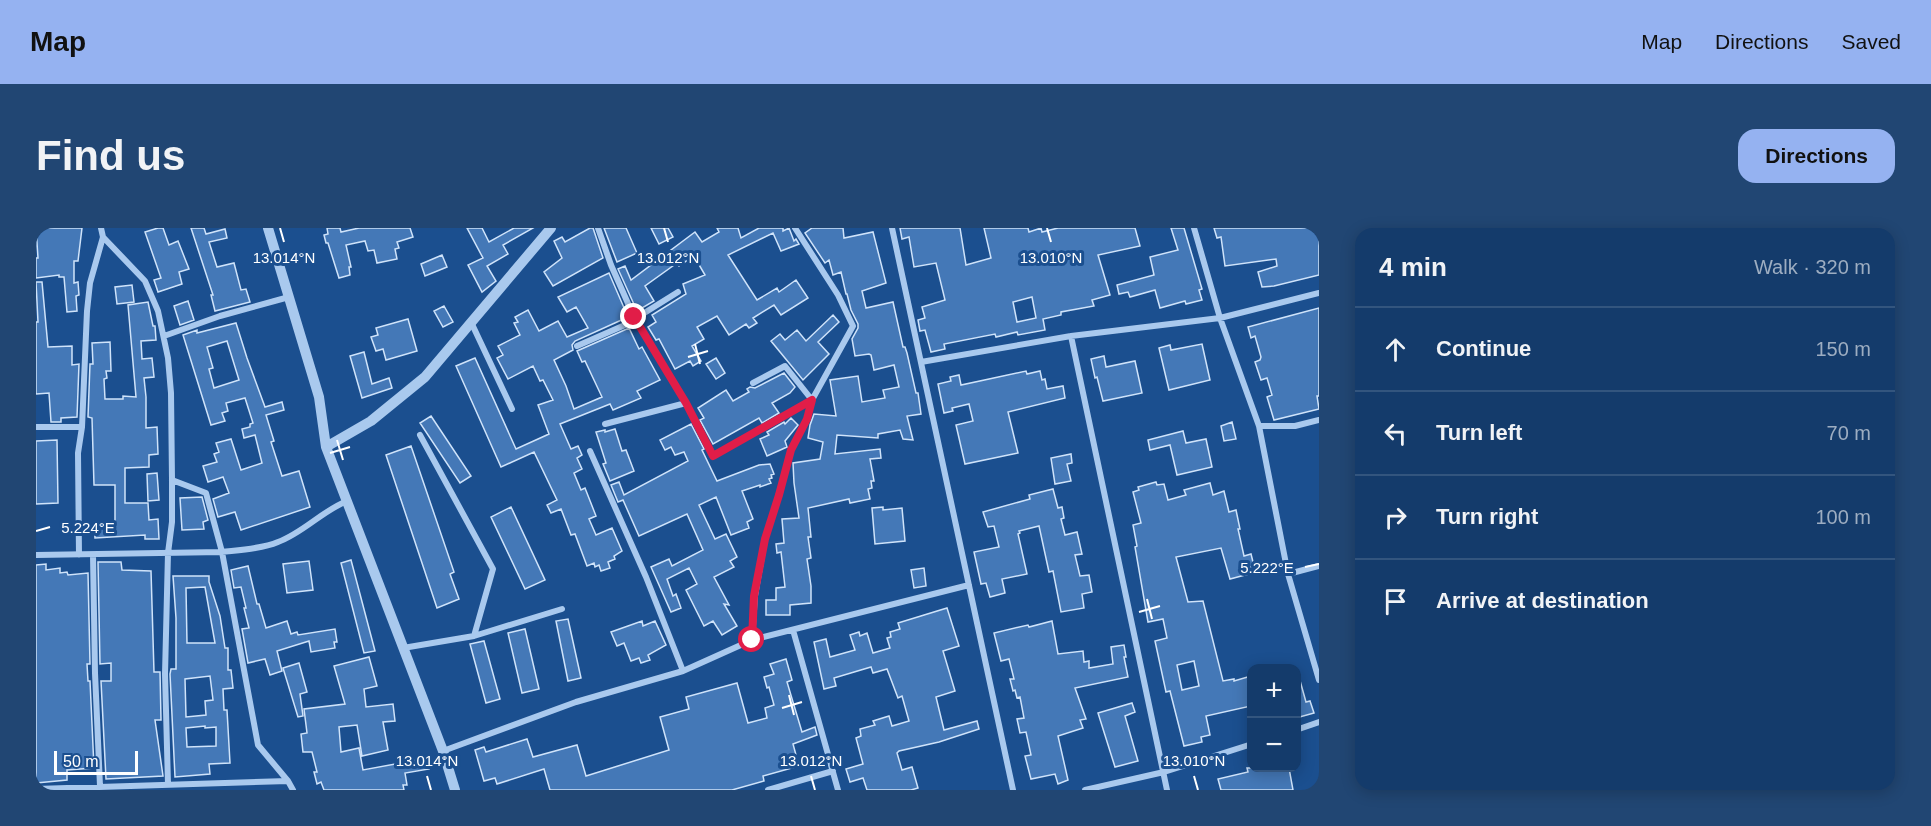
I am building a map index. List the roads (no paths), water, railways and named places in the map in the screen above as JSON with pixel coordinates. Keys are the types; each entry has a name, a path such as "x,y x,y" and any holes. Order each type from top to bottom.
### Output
{"street":[{"path":"79,555 78,453 82,427 85,339 90,283 103,237 101,228"},
{"path":"268,228 319,397 326,447 443,751 455,790"},
{"path":"326,447 371,421 425,377 551,228"},
{"path":"598,228 611,265 634,317 686,403 713,456 812,400"},
{"path":"752,640 754,596 765,539 791,450 807,419 812,400 853,326 837,295 795,228"},
{"path":"892,228 1013,790"},
{"path":"1194,228 1220,318 1259,426 1288,574 1319,680"},
{"path":"103,237 145,281 158,311 168,358 171,393 172,480 165,674 168,784"},
{"path":"577,346 625,325 634,317 678,292"},
{"path":"921,362 1071,336 1220,318 1319,293"},
{"path":"164,336 220,316 289,297"},
{"path":"471,322 512,409"},
{"path":"1071,336 1167,790"},
{"path":"753,383 785,366 812,400"},
{"path":"604,424 686,403"},
{"path":"1259,426 1295,426 1319,420"},
{"path":"36,427 82,427"},
{"path":"420,435 493,570 474,636"},
{"path":"590,451 646,577 683,671"},
{"path":"172,480 206,493 222,552 258,746 293,790"},
{"path":"36,555 222,552 278,542 303,529 338,504 348,501"},
{"path":"93,555 100,786"},
{"path":"1288,574 1319,566"},
{"path":"443,751 576,702 683,671 752,640 969,585"},
{"path":"403,648 474,636 562,609"},
{"path":"793,630 838,790"},
{"path":"1301,728 1319,722"},
{"path":"1085,790 1164,772 1247,745"},
{"path":"768,790 833,771"},
{"path":"36,789 288,781"}]}
